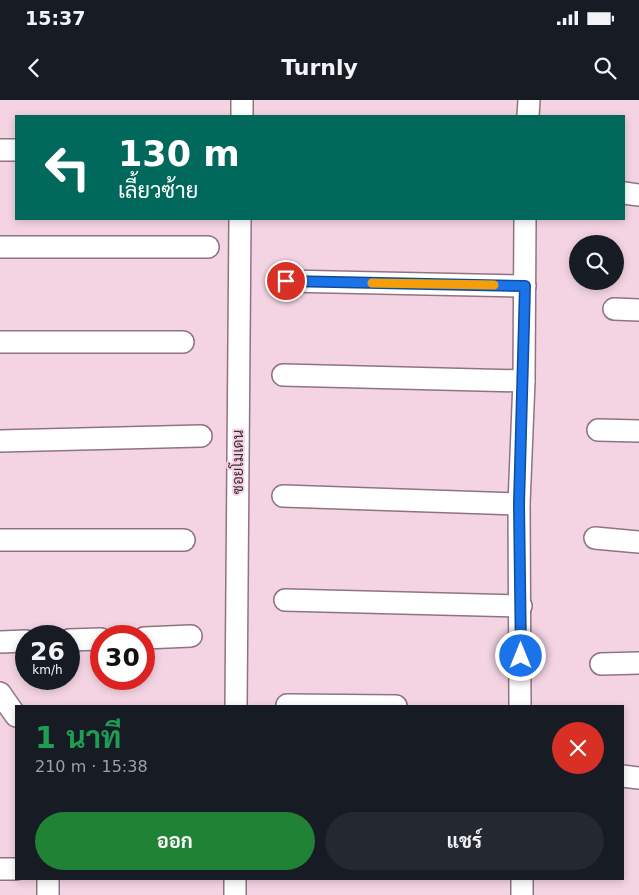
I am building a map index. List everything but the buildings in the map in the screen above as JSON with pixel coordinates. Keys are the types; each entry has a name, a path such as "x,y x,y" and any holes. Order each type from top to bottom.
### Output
{"street":[{"path":"242,100 242,115"},
{"path":"528,115 529,100"},
{"path":"0,150 15,150"},
{"path":"625,194 639,195"},
{"name":"ซอยโมเดน","path":"236,705 240,220"},
{"path":"520,705 519,504 524,380 526,220"},
{"path":"0,247 208,247"},
{"path":"286,281 525,286"},
{"path":"614,309 639,310"},
{"path":"0,342 184,342"},
{"path":"282,375 524,380"},
{"path":"598,430 639,431"},
{"path":"0,440 201,436"},
{"path":"283,496 519,504"},
{"path":"595,538 639,542"},
{"path":"0,540 184,540"},
{"path":"285,600 521,606"},
{"path":"155,638 190,636"},
{"path":"0,642 15,641"},
{"path":"601,664 639,664"},
{"path":"0,693 15,715"},
{"path":"624,776 639,778"},
{"path":"0,869 15,869"},
{"path":"48,880 48,895"},
{"path":"235,880 235,895"},
{"path":"522,880 522,895"}],"slow traffic":[{"path":"372,283 494,285"}],"route":[{"path":"286,281 525,286 524,380 519,504 521,656"}]}
